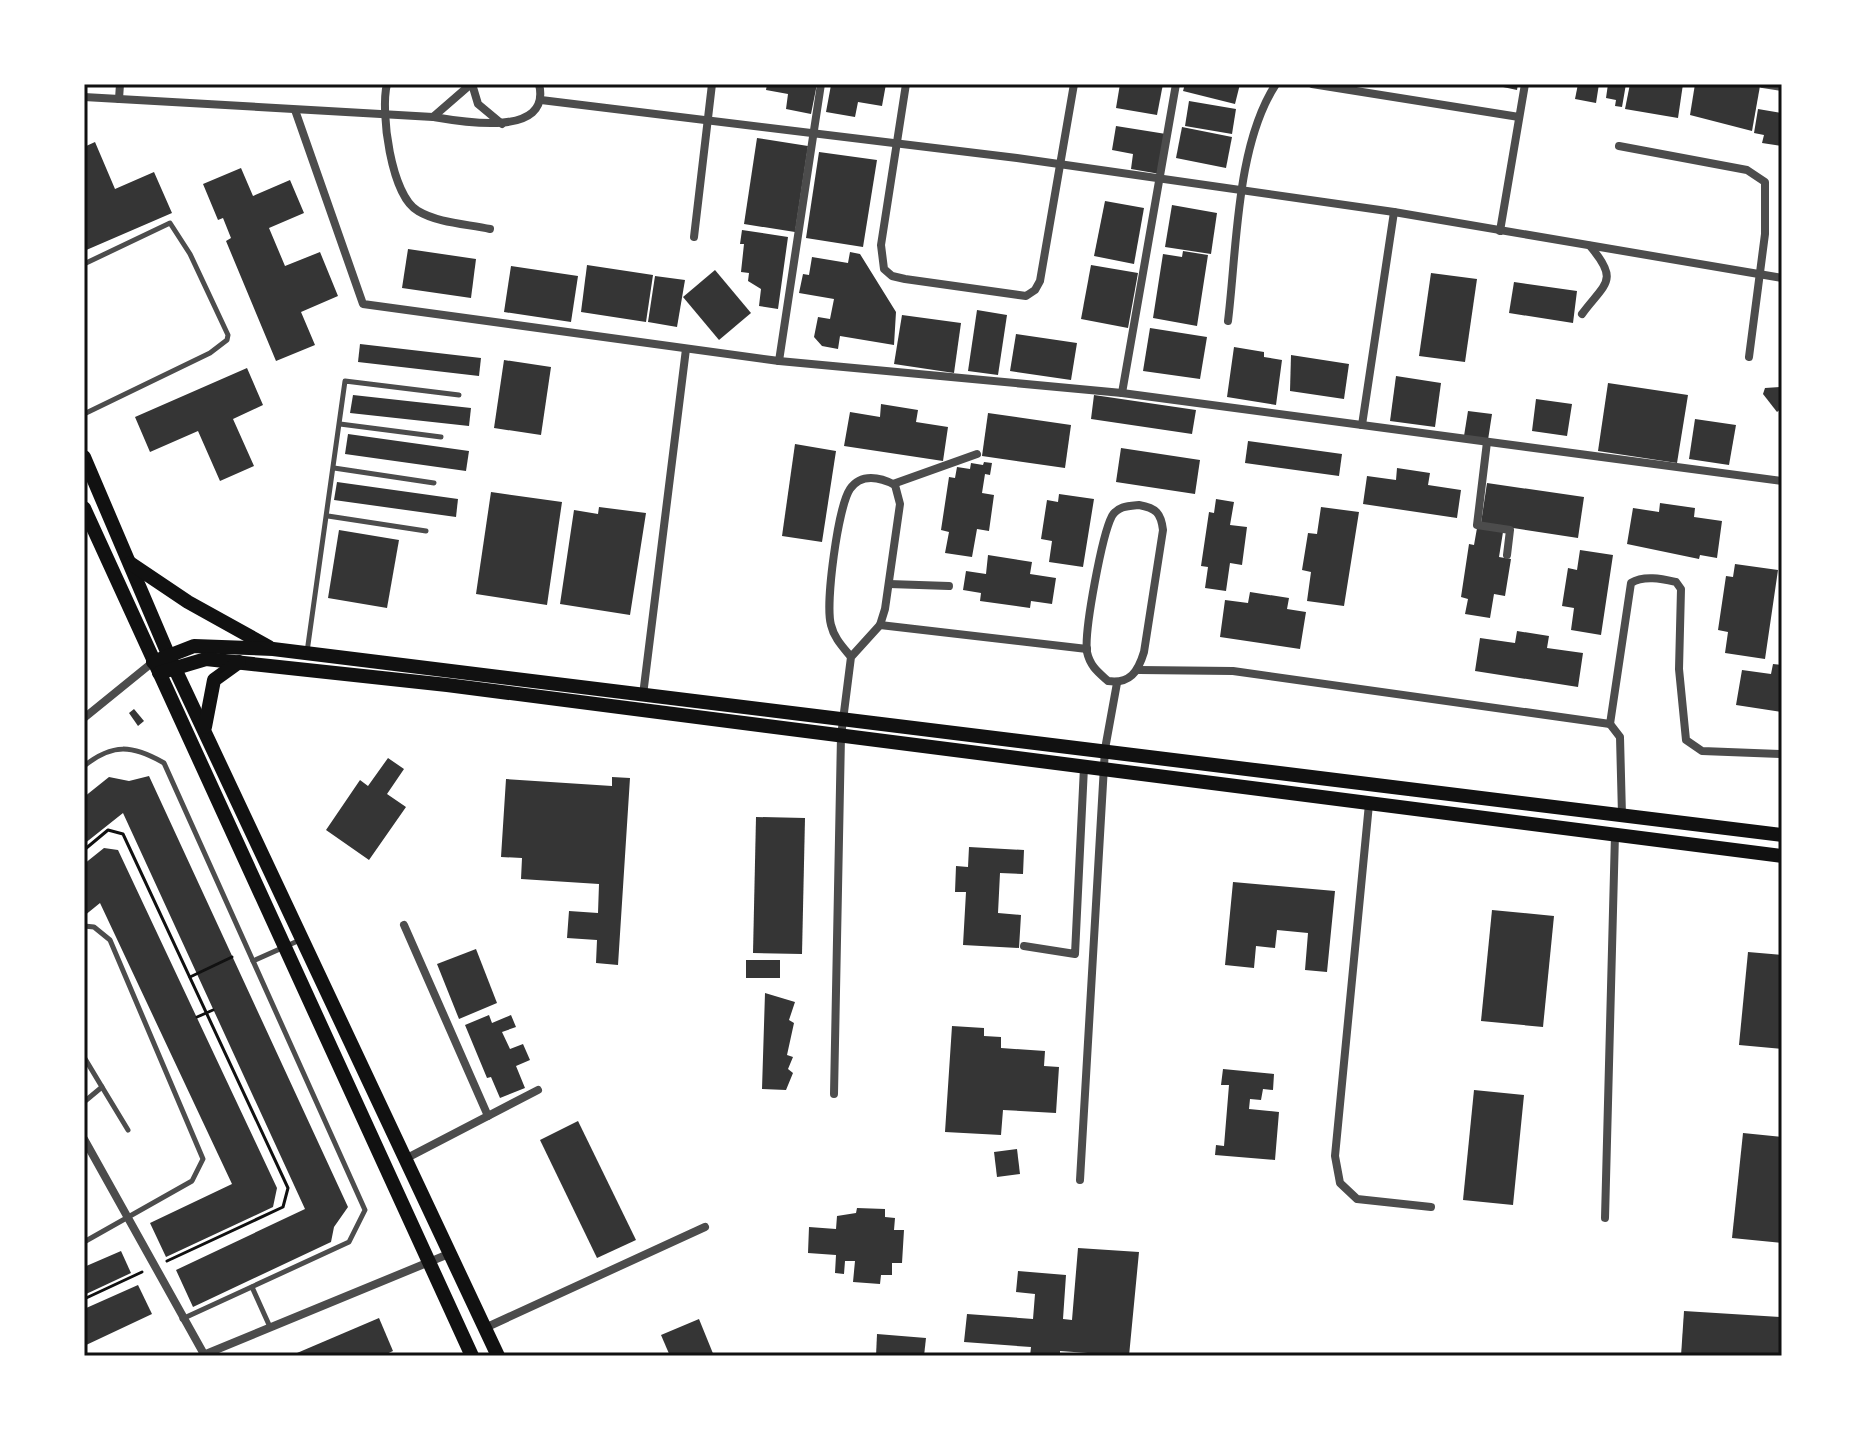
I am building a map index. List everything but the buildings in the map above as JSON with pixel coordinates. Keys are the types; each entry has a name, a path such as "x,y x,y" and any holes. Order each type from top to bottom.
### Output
{"main road":[{"path":"84,457 171,660 498,1356"},
{"path":"84,508 430,1262 467,1354"},
{"path":"130,563 188,602 273,649"},
{"path":"156,668 208,645 273,649 1105,749 1782,835"},
{"path":"171,660 239,662 1782,856"},
{"path":"204,730 214,680 239,662"}],"street":[{"path":"119,99 120,84"},
{"path":"387,84 383,116 404,195 412,207 430,216 490,229"},
{"path":"433,117 472,84 478,104 502,124"},
{"path":"84,97 433,117 480,126 502,124 530,113 541,100 539,84"},
{"path":"694,237 712,84"},
{"path":"779,361 821,84"},
{"path":"906,84 881,245 884,269 892,276 905,279 1026,296 1035,290 1040,281 1074,84"},
{"path":"1122,393 1176,84"},
{"path":"1228,321 1243,192 1258,113 1276,84"},
{"path":"1312,84 1519,117"},
{"path":"1500,231 1525,84"},
{"path":"1763,84 1782,87"},
{"path":"541,100 708,118 1394,212 1782,278"},
{"path":"295,110 363,304 779,361 1122,393 1782,481"},
{"path":"1619,146 1758,174 1765,182 1767,196 1760,274 1749,357"},
{"path":"1362,425 1394,212"},
{"path":"1582,314 1604,291 1607,280 1607,266 1590,246"},
{"path":"643,695 686,349"},
{"path":"1487,442 1477,525 1510,530 1507,555"},
{"path":"851,657 837,640 829,614 828,597 845,502 851,489 869,477 893,484 977,454"},
{"path":"834,1094 841,736 851,657 880,625 889,584 900,504 893,484"},
{"path":"1122,507 1153,508 1162,516 1163,530 1139,670 1129,679 1117,683 1108,681 1091,666 1087,649 1102,551 1113,514 1122,507"},
{"path":"1610,724 1631,583 1643,578 1668,580 1676,582 1681,589 1679,669 1686,740 1702,751 1782,754"},
{"path":"889,584 949,586"},
{"path":"880,625 1087,649"},
{"path":"84,718 156,668"},
{"path":"1139,670 1233,671 1610,724 1620,737 1622,815"},
{"path":"1080,1180 1105,749 1117,683"},
{"path":"1024,946 1075,954 1084,767"},
{"path":"1369,804 1335,1156 1340,1183 1357,1199 1431,1207"},
{"path":"1605,1218 1615,834"},
{"path":"404,925 488,1116"},
{"path":"407,1158 538,1090"},
{"path":"84,1139 130,1216 203,1355 451,1253"},
{"path":"485,1328 705,1227"}],"lane":[{"path":"84,264 170,223 190,254 228,335 227,340 210,353 84,414"},
{"path":"307,653 345,381 459,395"},
{"path":"340,424 441,437"},
{"path":"334,468 434,483"},
{"path":"328,516 426,531"},
{"path":"84,766 104,751 140,750 164,763 365,1210 349,1242 182,1319"},
{"path":"84,926 94,927 110,940 202,1155 200,1169 192,1181 84,1242"},
{"path":"253,961 304,939"},
{"path":"84,1057 128,1130"},
{"path":"84,1102 102,1087"},
{"path":"252,1287 270,1327"}],"path":[{"path":"84,850 108,830 123,834 288,1188 283,1207 84,1299"},
{"path":"190,977 232,957"},
{"path":"197,1017 213,1010"}]}
